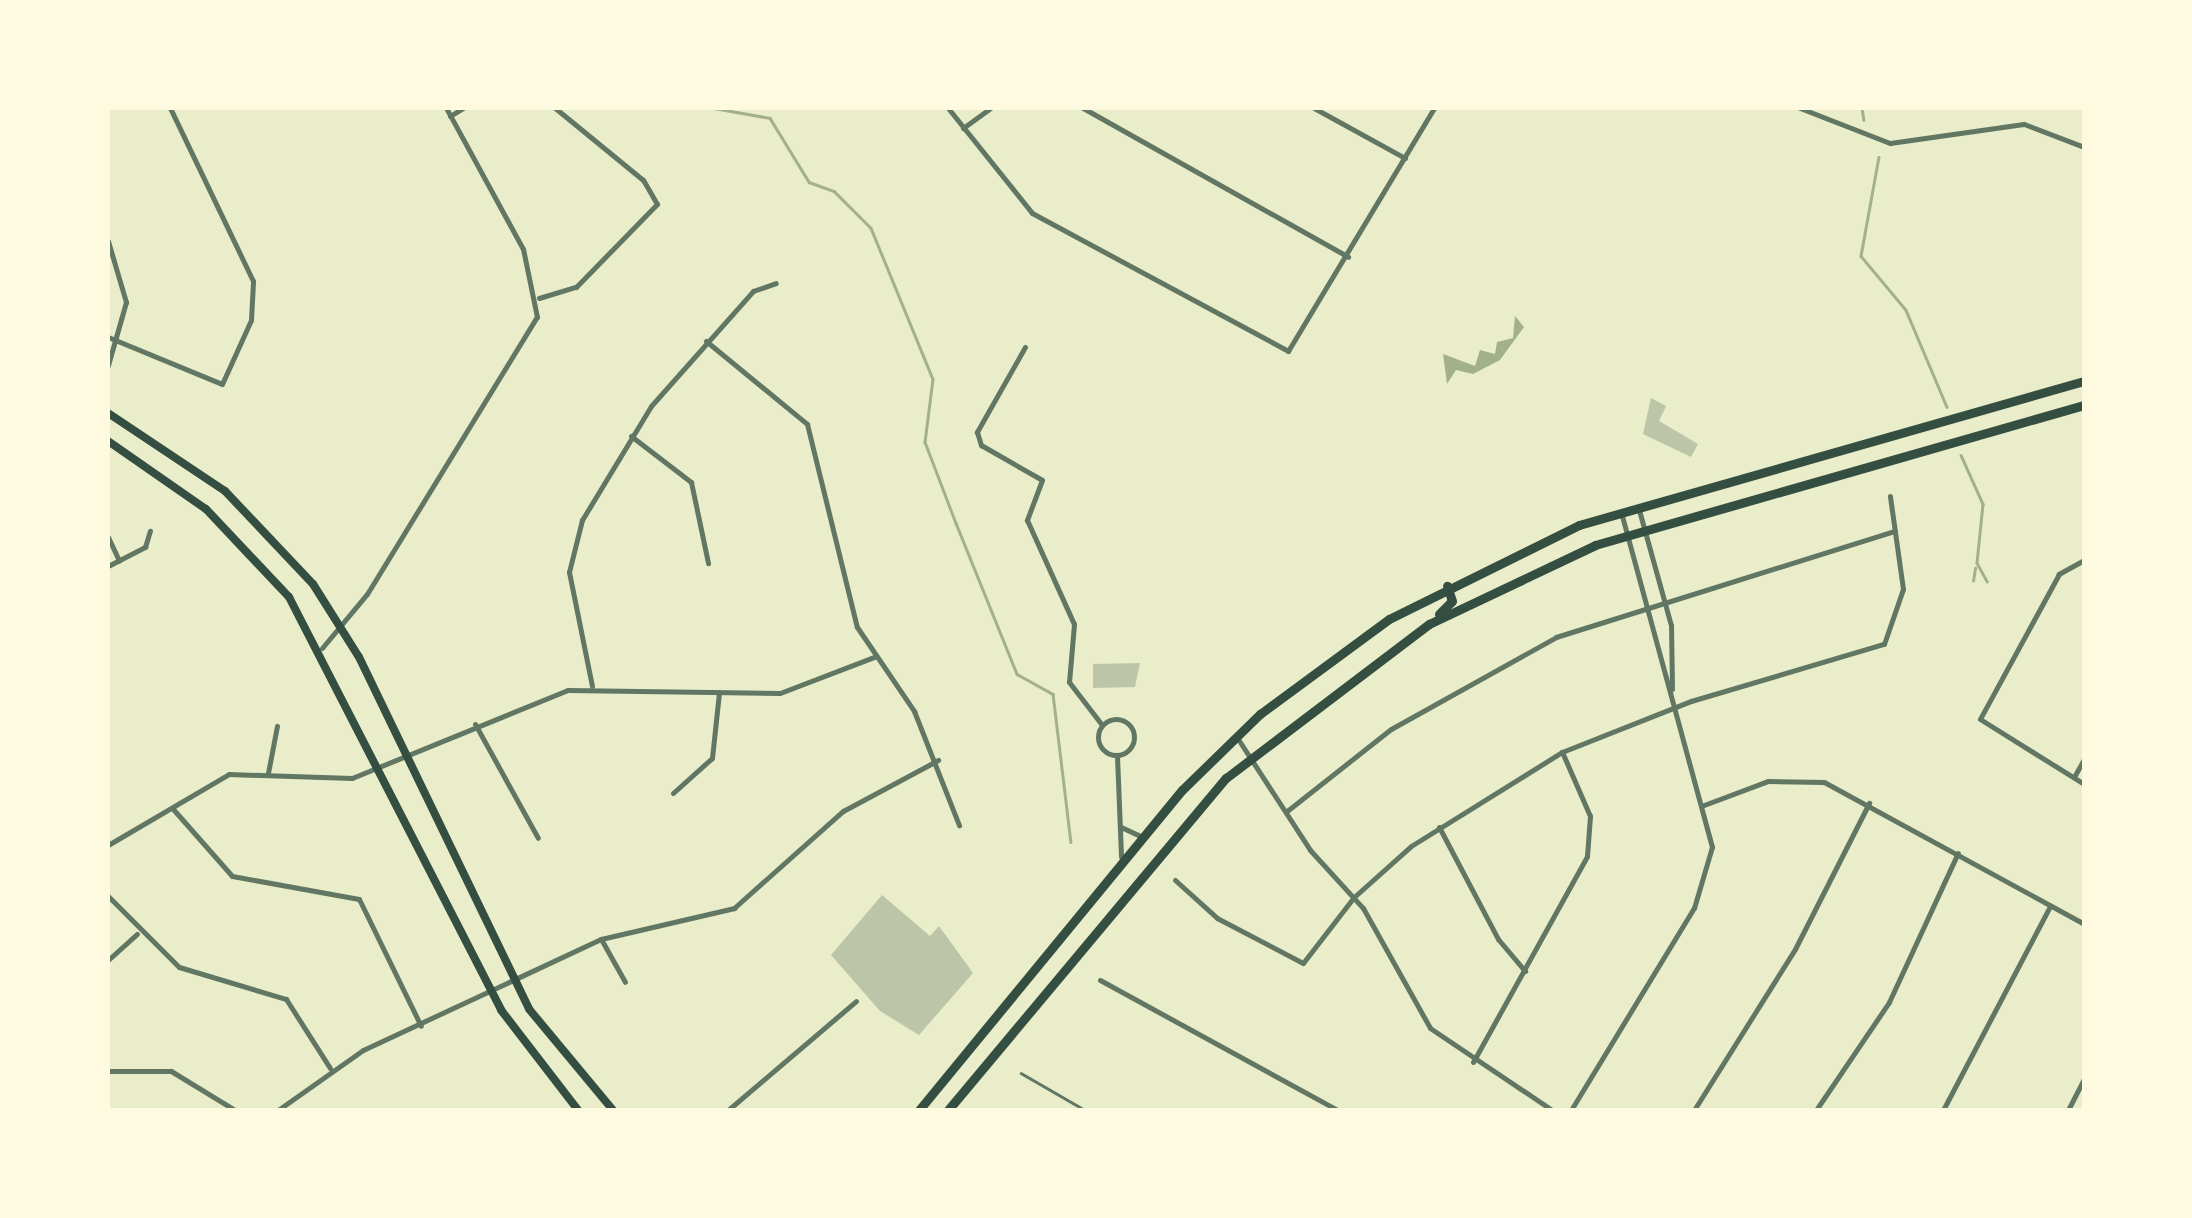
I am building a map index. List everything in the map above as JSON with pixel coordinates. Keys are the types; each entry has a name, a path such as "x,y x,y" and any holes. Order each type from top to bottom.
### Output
{"main road":[{"path":"919,1110 952,1060 1140,836 1235,736 1357,640 1448,586 1621,512 2084,380"},
{"path":"2065,387 2070,409"},
{"path":"1405,640 1515,580 1627,536 2084,406"},
{"path":"108,413 252,516 341,628 538,1023 614,1110"},
{"path":"108,442 242,542 322,648 492,992 578,1110"},
{"path":"948,1110 971,1075 1084,938 1251,754 1447,608 1448,586"},
{"path":"1065,922 1084,938"},
{"path":"952,1060 971,1075"}],"street":[{"path":"108,337 222,384 252,320 253,281 170,108"},
{"path":"322,648 341,628 529,339 539,298 523,249 446,108"},
{"path":"450,116 463,108"},
{"path":"539,298 576,287 656,204 643,180 555,108"},
{"path":"948,108 1032,213 1290,351 1434,108"},
{"path":"962,128 991,108"},
{"path":"1083,108 1348,257"},
{"path":"1314,108 1405,158"},
{"path":"1800,108 1890,143 2024,124 2084,147"},
{"path":"108,241 126,291 117,342 108,365"},
{"path":"592,686 571,550 630,436 706,341 752,291 776,283"},
{"path":"706,341 807,424 845,595 874,657 938,760 960,825"},
{"path":"1024,347 977,432 981,444 1042,480 1026,520 1074,624 1068,682 1102,725 1099,742 1117,755"},
{"path":"630,436 691,482 708,563"},
{"path":"1175,880 1217,918 1297,964 1354,897 1439,827 1562,752 1673,706 1884,644 1902,589 1890,496"},
{"path":"1571,1110 1703,889 1712,847 1704,805 1673,706 1664,597 1638,506"},
{"path":"1621,512 1650,602 1671,692"},
{"path":"108,566 145,547 150,531"},
{"path":"1287,810 1449,692 1650,602 1896,531"},
{"path":"108,537 119,561"},
{"path":"2084,560 2059,574 1984,707 1982,723 2084,784"},
{"path":"108,845 229,774 268,773 329,781 380,766 475,724 592,686 719,692 799,690 874,657"},
{"path":"673,793 712,758 719,692"},
{"path":"1102,725 1119,718 1133,729 1132,746 1117,755"},
{"path":"475,724 538,838"},
{"path":"268,773 277,726"},
{"path":"1235,736 1354,897 1420,1016 1473,1062 1552,1110"},
{"path":"1473,1062 1576,883 1590,836 1586,797 1562,752"},
{"path":"1117,755 1121,857"},
{"path":"2074,778 2084,759"},
{"path":"278,1110 330,1068 602,939 722,915 857,801 938,760"},
{"path":"1704,805 1793,778 1869,803 2084,924"},
{"path":"1694,1110 1795,949 1869,803"},
{"path":"173,809 232,876 359,899 422,1026"},
{"path":"1122,827 1140,836"},
{"path":"1439,827 1498,939 1525,971"},
{"path":"1816,1110 1889,1002 1958,853"},
{"path":"108,896 137,934 188,972 286,999 330,1068"},
{"path":"1942,1110 2051,905"},
{"path":"108,960 137,934"},
{"path":"602,939 625,982"},
{"path":"1100,980 1337,1110"},
{"path":"728,1110 856,1001"},
{"path":"108,1072 171,1071 235,1110"},
{"path":"2068,1110 2084,1078"}],"lane":[{"path":"1021,1073 1085,1110"}],"shaded area":[{"path":"1515,316 1524,327 1500,360 1473,374 1456,370 1447,384 1443,354 1475,366 1480,350 1495,354 1497,342 1513,338"}],"building":[{"path":"1651,398 1666,406 1659,421 1698,444 1691,457 1643,434"},
{"path":"1140,663 1135,687 1093,688 1093,664"},
{"path":"882,895 930,936 939,926 973,973 919,1035 880,1011 831,955"}],"waterway":[{"path":"714,108 770,118 809,182 834,191 871,228 933,379 925,442 956,523 1017,674 1053,694 1071,842"},
{"path":"1862,108 1864,120"},
{"path":"1879,157 1861,256 1906,310 1947,407"},
{"path":"1961,455 1983,504 1977,563 1987,581"},
{"path":"1973,581 1975,568"}]}
